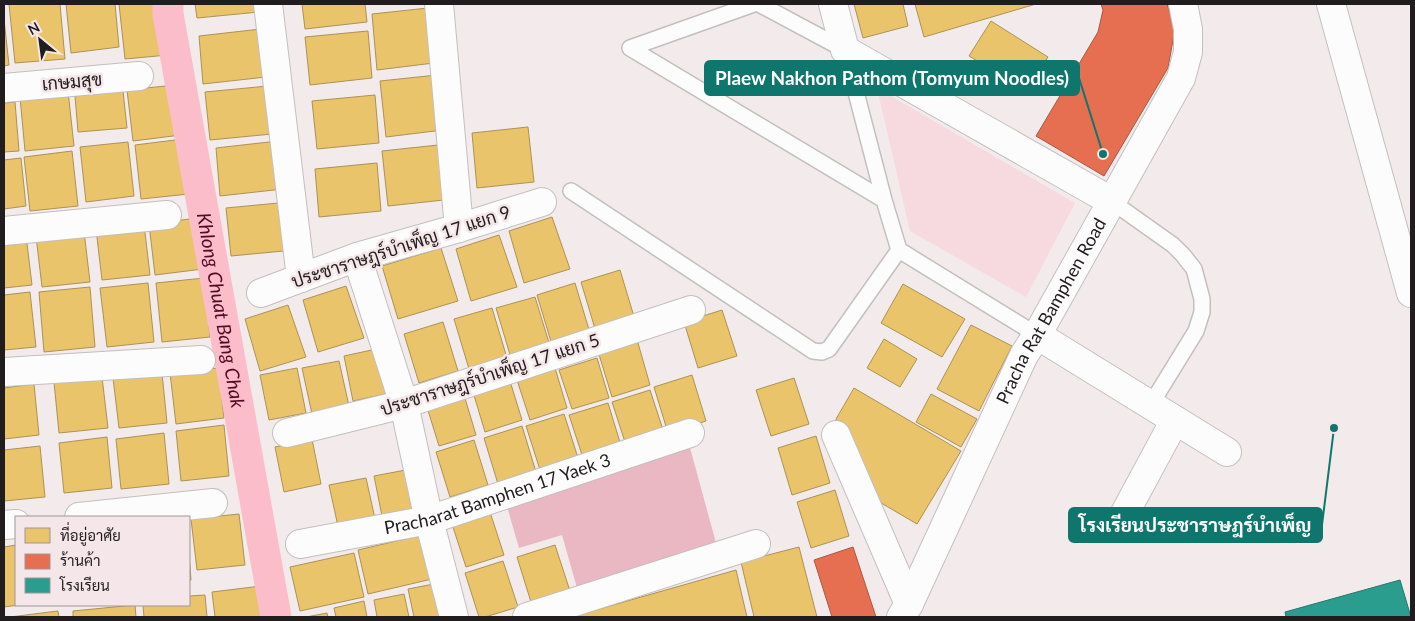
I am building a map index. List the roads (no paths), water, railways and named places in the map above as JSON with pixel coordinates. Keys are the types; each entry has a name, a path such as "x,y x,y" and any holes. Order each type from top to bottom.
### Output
{"street":[{"path":"268,4 301,278"},
{"path":"439,4 459,228"},
{"path":"833,4 845,50 1111,201"},
{"name":"Pracha Rat Bamphen Road","path":"905,611 1024,355 1181,78 1188,52 1188,29 1183,4"},
{"path":"1331,4 1411,293"},
{"name":"เกษมสุข","path":"4,88 139,76"},
{"name":"ประชาราษฎร์บำเพ็ญ 17 แยก 9","path":"261,293 357,257 542,202"},
{"path":"4,230 167,215"},
{"path":"357,257 404,404 429,520 454,617"},
{"name":"ประชาราษฎร์บำเพ็ญ 17 แยก 5","path":"288,433 404,404 691,310"},
{"path":"1037,335 1227,452"},
{"path":"4,372 202,360"},
{"path":"1119,524 1175,420"},
{"name":"Pracharat Bamphen 17 Yaek 3","path":"300,544 429,520 690,433"},
{"path":"836,435 905,611"},
{"path":"88,516 213,503"},
{"path":"527,617 756,544"}],"lane":[{"path":"754,4 630,48 884,200"},
{"path":"759,4 845,50 899,250 1037,335"},
{"path":"571,191 813,351 822,352 829,348 899,250"},
{"path":"1111,201 1183,254 1194,269 1202,299 1202,312 1196,331 1156,396"}],"waterway":[{"name":"Khlong Chuat Bang Chak","path":"168,4 168,14 276,617"}],"place":[{"name":"Plaew Nakhon Pathom (Tomyum Noodles)","path":"1103,154"},
{"name":"โรงเรียนประชาราษฎร์บำเพ็ญ","path":"1334,428"}]}
